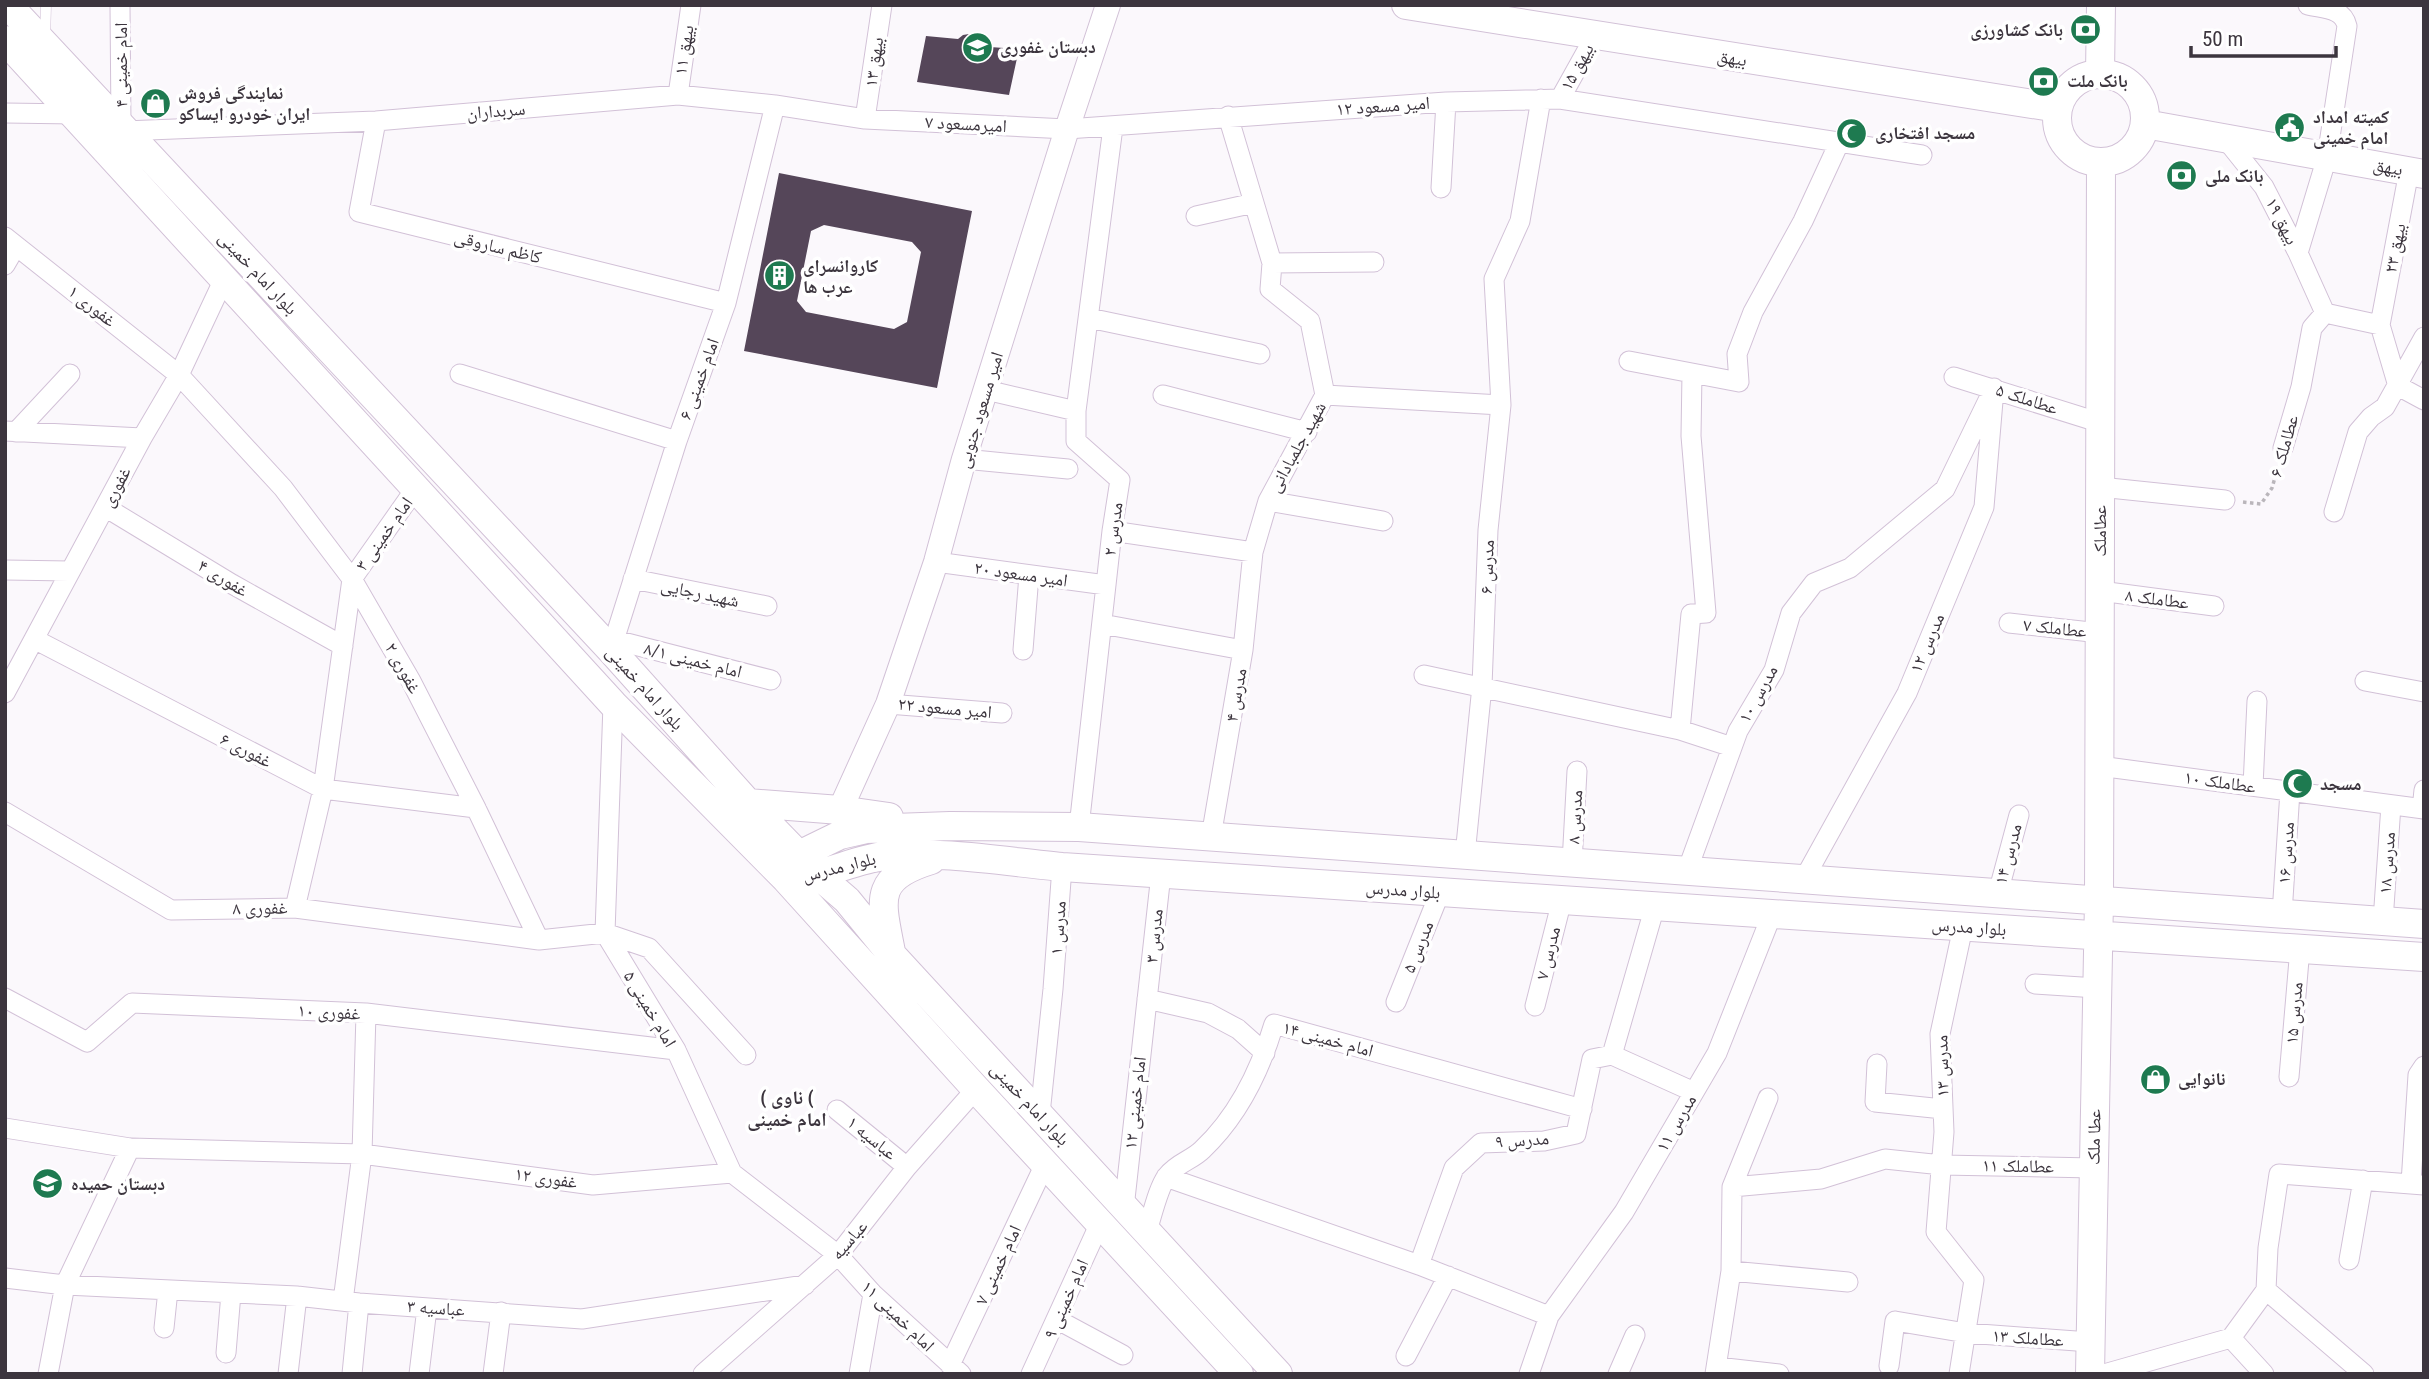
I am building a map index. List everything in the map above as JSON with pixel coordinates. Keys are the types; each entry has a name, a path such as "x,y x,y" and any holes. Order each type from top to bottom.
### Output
{"main road":[{"name":"بلوار امام خمینی","path":"8,5 549,584 613,645 748,803 801,870 869,972 1239,1374"},
{"path":"2100,73 2101,5"},
{"name":"بیهق","path":"1416,6 2058,108"},
{"name":"بلوار امام خمینی","path":"5,40 613,704 801,870 847,900 891,954 1278,1374"},
{"path":"2100,73 2115,75 2129,83 2139,94 2145,108 2145,124 2135,146 2114,160 2101,162 2088,160 2066,145 2057,121 2063,95 2072,84 2085,76 2100,73"},
{"name":"بیهق","path":"2145,124 2416,172"},
{"name":"عطاملک","path":"2099,900 2101,162"},
{"path":"523,605 549,584"},
{"path":"748,803 840,810 950,826"},
{"name":"بلوار مدرس","path":"801,870 840,835 866,829 950,826 1079,827 2424,924"},
{"path":"1451,893 1465,855"},
{"name":"بلوار مدرس","path":"801,870 886,856 944,856 1161,874 2424,957"},
{"path":"869,972 891,954 883,908 886,886 911,866 944,856"},
{"name":"عطا ملک","path":"2090,1374 2099,900"}],"street":[{"name":"بیهق ۱۱","path":"678,95 691,5"},
{"name":"بیهق ۱۳","path":"865,119 882,5"},
{"name":"امیر مسعود جنوبی","path":"840,810 888,704 936,562 964,460 1108,5"},
{"path":"2298,253 2327,156 2347,26 2345,17 2340,12 2308,5"},
{"name":"امام خمینی ۴","path":"120,6 122,128"},
{"name":"بیهق ۱۵","path":"1494,279 1520,221 1550,99 1595,36"},
{"name":"سربداران","path":"122,128 376,121 678,95 775,105 865,119"},
{"name":"امیر مسعود ۱۲","path":"1067,129 1446,102 1550,99 1922,155"},
{"path":"1441,188 1446,102"},
{"name":"امام خمینی ۶","path":"613,645 677,441 726,303 775,105"},
{"path":"5,113 75,114"},
{"name":"شهید جلمبادانی","path":"1228,116 1272,263 1270,289 1310,321 1325,396 1268,501 1253,552"},
{"name":"امیرمسعود ۷","path":"865,119 1067,129"},
{"name":"کاظم ساروقی","path":"376,121 359,212 726,303"},
{"name":"مدرس ۲","path":"1079,827 1112,531 1121,480 1076,442 1076,411 1113,127"},
{"name":"بیهق ۱۹","path":"2224,136 2264,187 2325,313"},
{"path":"1629,361 1739,382 1737,354 1753,313 1803,220 1839,143"},
{"name":"بیهق ۲۳","path":"2380,325 2416,172"},
{"path":"1196,216 1254,203"},
{"path":"5,265 11,242"},
{"name":"غفوری ۱","path":"11,242 179,375"},
{"path":"1272,263 1374,262"},
{"name":"غفوری","path":"5,693 69,571 179,375 224,279"},
{"name":"مدرس ۶","path":"1465,855 1482,686 1488,530 1501,405 1494,279"},
{"path":"2325,313 2380,325 2398,386 2424,400"},
{"name":"عطاملک ۶","path":"2283,448 2301,387 2312,328 2325,313"},
{"path":"1089,318 1261,354"},
{"path":"2334,512 2358,432 2371,417 2385,407 2424,337"},
{"path":"1680,730 1691,614 1706,613 1691,436 1692,373"},
{"path":"11,432 70,374"},
{"path":"460,374 677,441"},
{"name":"غفوری ۲","path":"179,375 283,488 352,579 411,681 476,807 539,940"},
{"name":"عطاملک ۵","path":"1954,377 2101,423"},
{"name":"مدرس ۱۰","path":"1687,871 1738,731 1774,670 1791,613 1814,583 1850,568 1945,489 1994,388"},
{"name":"مدرس ۱۲","path":"1804,879 1907,693 1984,507 1994,388"},
{"path":"986,390 1076,411"},
{"path":"1163,395 1307,432"},
{"path":"1325,396 1501,405"},
{"path":"11,432 142,438"},
{"path":"964,460 1068,469"},
{"path":"2100,486 2225,500"},
{"name":"امام خمینی ۳","path":"352,579 416,488"},
{"path":"1268,501 1383,521"},
{"name":"غفوری ۴","path":"105,507 232,584 343,646"},
{"path":"1112,531 1253,552"},
{"name":"مدرس ۴","path":"1211,837 1244,650 1253,552"},
{"name":"امیر مسعود ۲۰","path":"936,562 1106,585"},
{"path":"5,570 69,571"},
{"path":"1023,650 1030,575"},
{"path":"295,908 323,789 352,579"},
{"name":"شهید رجایی","path":"633,579 767,607"},
{"name":"عطاملک ۸","path":"2100,591 2214,606"},
{"name":"عطاملک ۷","path":"2009,623 2100,633"},
{"path":"1102,625 1244,650"},
{"name":"غفوری ۶","path":"34,639 323,789 476,807"},
{"name":"امام خمینی ۸/۱","path":"613,645 771,680"},
{"path":"1424,675 1680,730 1732,747"},
{"path":"2365,681 2424,692"},
{"path":"2253,786 2257,701"},
{"path":"605,933 613,704"},
{"name":"امیر مسعود ۲۲","path":"888,704 1002,713"},
{"name":"عطاملک ۱۰","path":"2099,766 2392,805 2423,803"},
{"name":"مدرس ۸","path":"1572,863 1577,771"},
{"name":"مدرس ۱۶","path":"2282,914 2290,791"},
{"name":"مدرس ۱۸","path":"2383,921 2392,805"},
{"name":"غفوری ۸","path":"5,812 171,910 295,908 539,940"},
{"name":"مدرس ۱۴","path":"1998,893 2019,815"},
{"name":"مدرس ۱","path":"1040,1114 1062,867"},
{"name":"مدرس ۳","path":"1147,999 1161,874"},
{"name":"مدرس ۵","path":"1396,1002 1451,893"},
{"name":"مدرس ۷","path":"1535,1006 1562,900"},
{"path":"1655,906 1612,1055 1694,1091"},
{"name":"مدرس ۱۱","path":"1529,1374 1549,1316 1624,1212 1717,1053 1772,914"},
{"name":"مدرس ۱۳","path":"1959,1374 1974,1280 1936,1232 1942,1165 1940,1034 1964,926"},
{"path":"539,940 605,933 649,948 746,1055"},
{"name":"امام خمینی ۵","path":"605,933 676,1050 732,1173 838,1255"},
{"name":"مدرس ۱۵","path":"2288,1077 2300,948"},
{"path":"2035,984 2097,988"},
{"name":"غفوری ۱۰","path":"5,998 87,1042 132,1003 366,1013 676,1050"},
{"path":"1147,999 1208,1013 1238,1029 1265,1053"},
{"name":"امام خمینی ۱۲","path":"1124,1208 1147,999"},
{"path":"352,1374 351,1302 362,1154 366,1013"},
{"name":"امام خمینی ۱۴","path":"1166,1177 1177,1166 1200,1153 1223,1128 1255,1077 1274,1024 1582,1109"},
{"name":"مدرس ۹","path":"1419,1265 1454,1168 1482,1143 1544,1141 1576,1134 1592,1059 1612,1055"},
{"path":"1877,1064 1875,1102 1943,1109"},
{"path":"2104,1374 2231,1338 2266,1290 2268,1248 2279,1174 2418,1184 2418,1075 2424,1066"},
{"name":"عباسیه","path":"703,1374 838,1255 975,1089"},
{"path":"1769,1098 1732,1187 1731,1271 1716,1370 1779,1374"},
{"name":"عباسیه ۱","path":"837,1110 908,1167"},
{"path":"5,1128 130,1149 65,1285 48,1374"},
{"name":"غفوری ۱۲","path":"130,1149 362,1154 593,1185 732,1173"},
{"name":"عطاملک ۱۱","path":"1732,1187 1821,1179 1885,1159 1942,1165 2094,1168"},
{"name":"امام خمینی ۷","path":"955,1369 1045,1164"},
{"path":"1147,1231 1166,1177 1419,1265 1549,1316"},
{"path":"2349,1260 2363,1180"},
{"name":"امام خمینی ۹","path":"1031,1374 1058,1320 1100,1223"},
{"name":"امام خمینی ۱۱","path":"838,1255 873,1294 955,1369"},
{"path":"1731,1271 1848,1282"},
{"path":"1406,1356 1448,1276"},
{"name":"عباسیه ۳","path":"5,1278 65,1285 297,1296 582,1319 805,1286"},
{"path":"164,1328 168,1290"},
{"path":"2266,1290 2364,1374"},
{"path":"226,1353 230,1293"},
{"path":"859,1374 873,1294"},
{"path":"288,1374 297,1296"},
{"path":"419,1374 426,1308"},
{"path":"493,1374 500,1312"},
{"path":"1058,1320 1123,1355"},
{"name":"عطاملک ۱۳","path":"1889,1366 1895,1321 1966,1333 2090,1342"},
{"path":"1618,1374 1635,1335"},
{"path":"2231,1338 2263,1374"}],"lane":[{"path":"45,45 46,5"}],"path":[{"name":"عطاملک ۶","path":"2225,500 2261,503 2272,488 2283,448"}],"building":[{"path":"969,34 988,42 990,47 1019,49 1009,95 917,82 926,36 958,39"},
{"name":"کاروانسرای عرب ها","path":"779,173 972,211 937,388 744,351","holes":["824,225 912,242 921,252 907,322 894,329 806,312 797,301 811,231"]}],"place":[{"name":"بانک کشاورزی","path":"2086,30"},
{"name":"دبستان غفوری","path":"977,47"},
{"name":"بانک ملت","path":"2044,81"},
{"name":"نمایندگی فروش ایران خودرو ایساکو","path":"155,103"},
{"name":"کمیته امداد امام خمینی","path":"2290,127"},
{"name":"مسجد افتخاری","path":"1852,133"},
{"name":"بانک ملی","path":"2182,176"},
{"name":"کاروانسرای عرب ها","path":"780,276"},
{"name":"مسجد","path":"2297,784"},
{"name":"نانوایی","path":"2155,1079"},
{"name":"دبستان حمیده","path":"48,1184"}],"district":[{"name":"( ناوی ( امام خمینی","path":"787,1108"}]}
